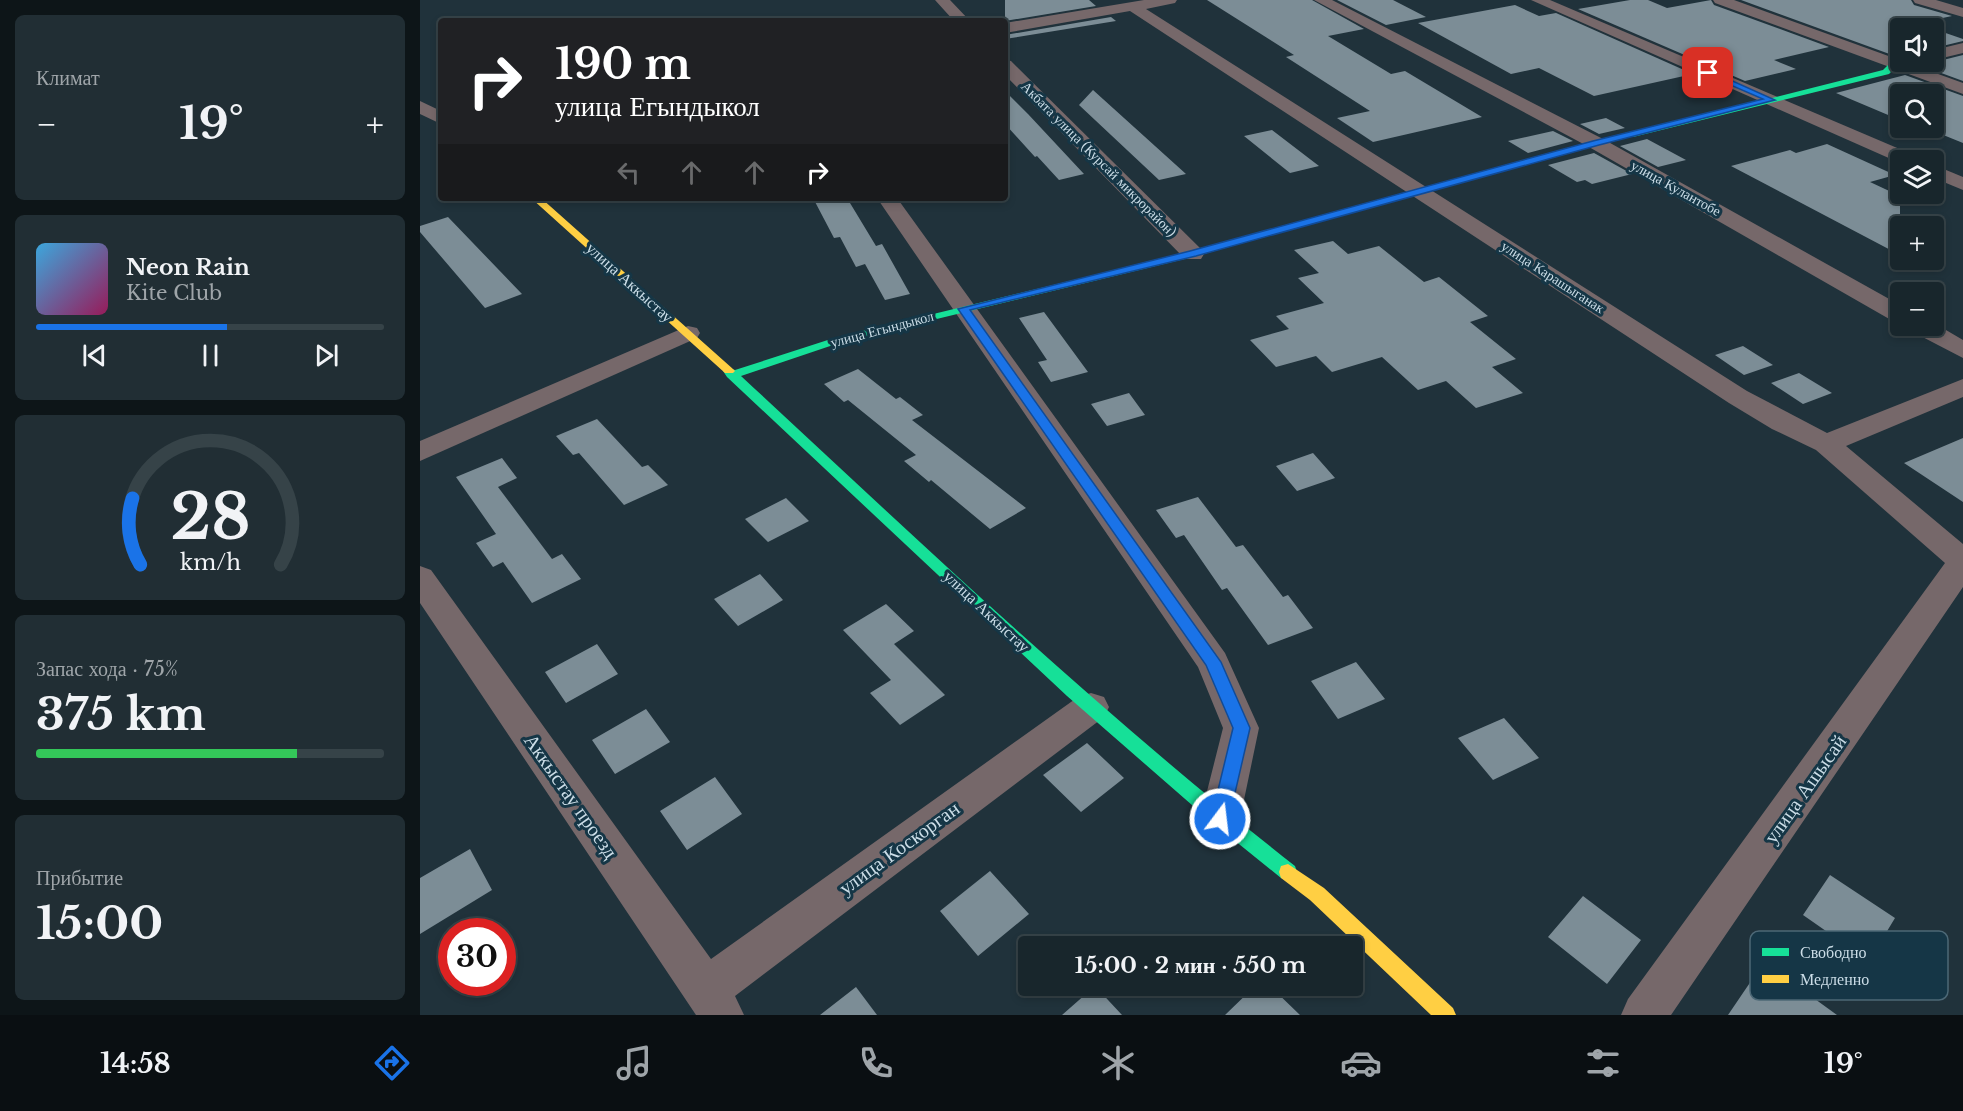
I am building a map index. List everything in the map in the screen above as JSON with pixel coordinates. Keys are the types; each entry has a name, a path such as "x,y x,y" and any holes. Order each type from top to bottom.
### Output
{"street":[{"path":"942,0 959,18"},
{"path":"1008,28 1170,0"},
{"name":"улица Кулантобе","path":"1321,0 1596,143 1890,309"},
{"path":"1538,0 1890,152"},
{"path":"1720,0 1890,60"},
{"path":"1920,0 1963,14"},
{"name":"улица Карашыганак","path":"1133,7 1422,191 1738,398 1826,444 1963,561"},
{"path":"1944,53 1963,48"},
{"name":"Акбата улица (Курсай микрорайон)","path":"1008,68 1193,254"},
{"name":"улица Егындыкол","path":"731,375 838,340 1193,254 1596,143 1890,69"},
{"path":"1921,72 1963,89"},
{"path":"420,106 438,116"},
{"path":"1944,175 1963,184"},
{"name":"улица Аккыстау","path":"539,201 688,333 1091,707 1220,819 1317,894 1446,1015"},
{"path":"889,201 1213,662 1241,728 1220,819"},
{"path":"420,452 688,333"},
{"path":"1938,336 1963,350"},
{"path":"1826,444 1963,387"},
{"name":"улица Ашысай","path":"1644,1015 1886,675 1963,561"},
{"name":"Аккыстау проезд","path":"420,578 713,1002"},
{"name":"улица Коскорган","path":"713,1002 1091,707"}],"building":[{"path":"1005,0 1089,0 1096,6 1008,21 1008,18 1005,18"},
{"path":"1207,0 1312,0 1364,29 1328,36 1391,74 1405,71 1482,117 1373,142 1337,118 1370,111 1286,57 1294,55"},
{"path":"1337,0 1393,0 1426,17 1386,25"},
{"path":"1630,0 1648,0 1667,8 1711,0 1714,5 1829,47 1774,60 1796,69 1745,81 1578,9"},
{"path":"1741,0 1911,0 1914,5 1952,16 1890,18 1890,54"},
{"path":"1515,5 1539,16 1556,13 1693,74 1594,96 1539,68 1511,74 1418,23"},
{"path":"1111,17 1116,21 1008,39 1008,34"},
{"path":"1944,32 1963,39 1963,41 1944,46"},
{"path":"1963,55 1963,81 1938,72 1944,72 1944,60"},
{"path":"1905,75 1930,84 1890,84 1890,116 1836,93"},
{"path":"1944,89 1963,96 1963,143 1944,135"},
{"path":"1093,90 1186,174 1159,180 1079,105"},
{"path":"1008,94 1084,174 1059,180 1037,156 1035,157 1008,127"},
{"path":"1606,118 1625,128 1599,134 1580,124"},
{"path":"1272,130 1319,166 1290,173 1244,136"},
{"path":"1553,131 1573,141 1528,153 1508,141"},
{"path":"1647,139 1686,160 1658,167 1620,146"},
{"path":"1827,144 1890,173 1890,176 1870,182 1890,191 1890,204 1900,204 1900,216 1890,216 1890,250 1731,166 1790,150 1796,153"},
{"path":"1594,153 1632,174 1592,184 1585,180 1577,182 1548,165"},
{"path":"815,201 849,201 876,246 882,244 910,294 885,300 865,264 856,267 840,237 834,238"},
{"path":"448,217 522,294 485,308 420,232 420,226"},
{"path":"1333,241 1348,254 1379,246 1424,282 1439,277 1488,316 1470,322 1516,359 1492,367 1523,393 1476,408 1446,381 1418,390 1382,357 1332,372 1316,356 1276,367 1250,340 1289,329 1276,316 1324,303 1298,278 1319,273 1294,250"},
{"path":"1044,312 1088,372 1051,382 1038,362 1047,360 1019,318"},
{"path":"1743,346 1773,365 1744,375 1715,355"},
{"path":"858,369 896,399 900,397 923,415 912,420 1026,508 990,529 931,480 929,482 904,461 916,455 848,400 844,402 824,384"},
{"path":"1799,373 1832,393 1803,404 1771,383"},
{"path":"1129,393 1145,415 1107,426 1091,404"},
{"path":"597,419 642,467 648,465 668,485 624,505 579,453 573,455 556,436"},
{"path":"1963,438 1963,502 1904,463"},
{"path":"1313,453 1335,478 1297,491 1276,466"},
{"path":"502,458 517,478 498,487 552,559 562,554 581,579 532,603 503,562 493,567 476,543 496,534 456,477"},
{"path":"1198,497 1236,547 1243,545 1283,597 1288,595 1313,628 1268,645 1227,588 1222,590 1184,535 1176,538 1156,510"},
{"path":"786,498 809,521 768,542 745,519"},
{"path":"760,574 783,600 738,626 714,599"},
{"path":"886,604 914,631 894,644 945,695 900,725 870,693 891,680 843,630"},
{"path":"597,644 618,674 566,703 545,672"},
{"path":"1356,662 1385,699 1338,719 1311,681"},
{"path":"646,709 670,742 615,774 592,740"},
{"path":"1504,718 1539,758 1493,780 1458,738"},
{"path":"1087,743 1124,778 1081,812 1043,775"},
{"path":"715,777 742,814 687,850 660,811"},
{"path":"470,849 492,890 446,918 438,918 438,923 420,934 420,878"},
{"path":"990,871 1029,914 978,956 940,911"},
{"path":"1830,875 1895,918 1887,931 1826,931 1803,915"},
{"path":"1583,896 1641,940 1607,984 1548,937"},
{"path":"1750,983 1750,1000 1816,1000 1837,1015 1728,1015"},
{"path":"856,987 877,1015 820,1015"},
{"path":"1084,996 1104,996 1122,1015 1062,1015"},
{"path":"1245,996 1280,996 1300,1015 1225,1015"}],"traffic: fast":[{"path":"1633,134 1886,72 1890,68"},
{"path":"731,375 838,340 1193,254 1315,220"},
{"path":"729,371 1072,691 1215,814 1288,872"}],"traffic: slow":[{"path":"1315,220 1633,134"},
{"path":"539,201 729,371"},
{"path":"1288,872 1317,894 1446,1015"}],"route":[{"path":"1220,819 1241,728 1213,662 963,309 1193,254 1596,143 1771,100 1708,73"}]}
